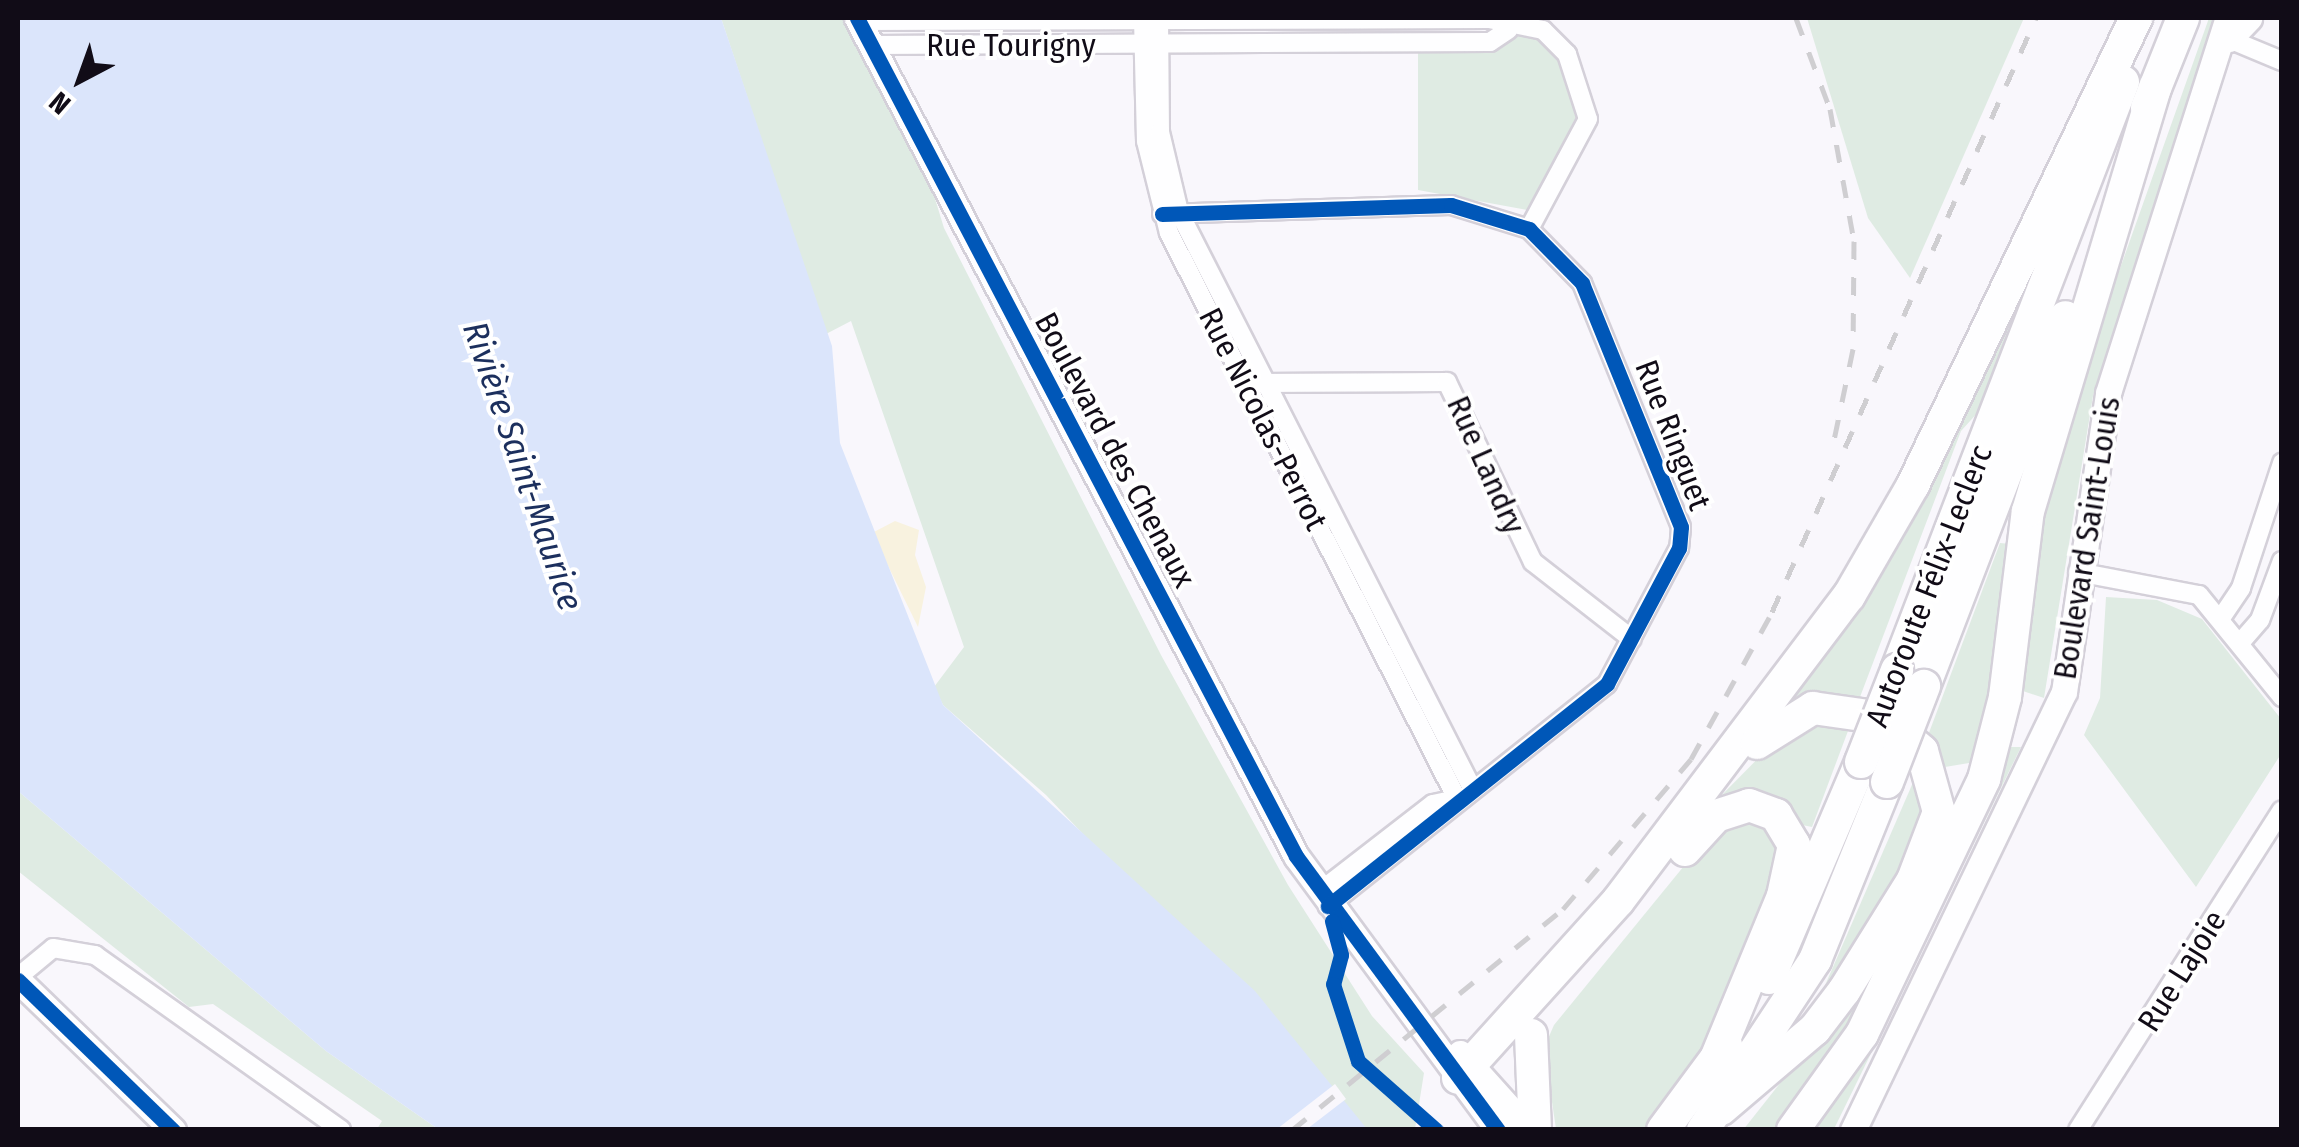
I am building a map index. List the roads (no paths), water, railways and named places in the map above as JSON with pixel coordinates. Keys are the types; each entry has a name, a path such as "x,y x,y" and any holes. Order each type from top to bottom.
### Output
{"highway":[{"path":"1472,1080 1701,797 1882,543 2136,18"},
{"name":"Autoroute Félix-Leclerc","path":"1712,1119 1815,960 1874,772 2148,18"},
{"name":"Autoroute Félix-Leclerc","path":"1910,678 2183,18"},
{"path":"1793,1130 1862,1034 1984,779 2005,697 2028,511 2155,88"},
{"path":"1701,797 1790,717 1831,706 1908,734 1939,798 1925,856 1854,976 1815,1030 1712,1119"},
{"name":"Autoroute Félix-Leclerc","path":"1664,1130 1714,1064 1790,939 1874,772"},
{"path":"1472,1080 1532,1036 1710,821 1756,806 1786,826 1794,860 1714,1064"},
{"path":"1532,1036 1532,1130"}],"street":[{"name":"Boulevard Saint-Louis","path":"1853,1130 2062,698 2078,572 2115,368 2228,28 2249,18"},
{"name":"Rue Tourigny","path":"858,19 1489,19 1508,30 1554,37 1588,112 1584,138 1530,229"},
{"name":"Boulevard des Chenaux","path":"858,19 1324,899 1385,981 1420,1005 1472,1080 1498,1130"},
{"name":"Rue Nicolas-Perrot","path":"1151,19 1146,141 1170,213 1465,793"},
{"path":"2228,28 2282,61"},
{"name":"Rue Tourigny","path":"870,45 1490,42 1508,30"},
{"name":"Rue Ringuet","path":"1170,213 1459,206 1530,229 1586,289 1681,527 1632,640 1588,704 1465,793 1444,819 1324,899"},
{"name":"Rue Landry","path":"1255,383 1447,382 1533,562 1632,640"},
{"path":"2220,618 2241,588 2282,463"},
{"path":"2240,643 2260,620 2282,561"},
{"path":"2078,572 2188,591 2220,618 2282,698"},
{"name":"Rue Lajoie","path":"2078,1130 2282,810"},
{"path":"173,1130 18,979 53,948 96,955 340,1130"},
{"name":"Boulevard des Chenaux","path":"1472,1080 1532,1130"}],"water":[{"name":"Rivière Saint-Maurice","path":"18,18 721,18 832,346 840,443 943,705 1255,991 1367,1129 438,1129 326,1051 18,791"}],"railway":[{"path":"1796,18 1830,109 1854,241 1853,349 1833,445"},
{"path":"1292,1130 1563,909 1691,759 1772,612 2036,18"}]}
